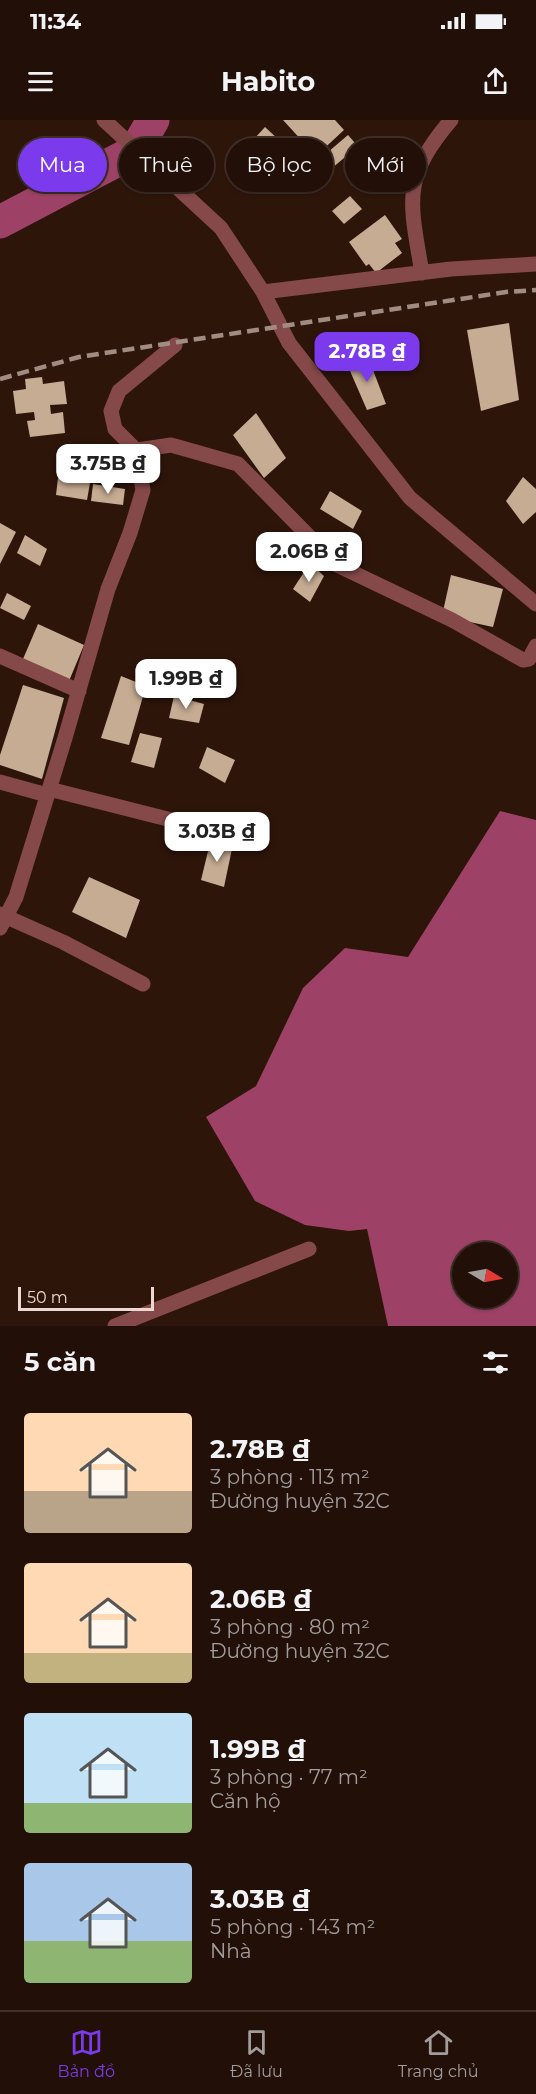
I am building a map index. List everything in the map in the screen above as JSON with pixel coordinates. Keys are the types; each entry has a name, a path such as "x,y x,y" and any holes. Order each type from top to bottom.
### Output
{"street":[{"path":"104,120 220,228 263,292 289,343 410,498 536,604"},
{"path":"422,273 415,232 412,190 424,155 452,120"},
{"path":"263,292 422,273 536,264"},
{"path":"142,984 63,942 2,920 16,897 108,588 130,533 143,490 136,450 116,429 111,411 119,390 175,345"},
{"path":"64,465 78,459 171,445 238,464 337,565 452,620 531,664 536,646"},
{"path":"0,656 79,691"},
{"path":"0,782 215,831"},
{"path":"115,1326 309,1249"}],"shaded area":[{"path":"500,811 536,820 536,1326 388,1326 367,1229 349,1231 305,1225 255,1201 206,1117 256,1086 303,988 345,948 408,957"}],"building":[{"path":"283,120 335,120 344,130 333,140 333,138 300,138"},
{"path":"265,127 277,138 255,138"},
{"path":"348,135 351,138 345,138 345,159 333,167 333,148"},
{"path":"350,196 362,209 344,224 332,211"},
{"path":"385,215 402,239 395,243 402,253 376,273 369,264 366,266 349,242"},
{"path":"509,323 519,400 481,411 467,330"},
{"path":"368,357 386,404 367,410 347,364"},
{"path":"42,377 43,384 64,381 67,404 50,405 51,414 63,412 65,433 30,437 27,421 35,420 34,412 16,414 13,391 26,389 25,379"},
{"path":"256,413 286,458 264,478 233,435"},
{"path":"523,477 536,489 536,512 523,524 506,501"},
{"path":"58,478 90,483 87,500 56,495"},
{"path":"93,484 125,489 123,505 91,501"},
{"path":"330,491 362,511 353,529 320,509"},
{"path":"0,523 16,532 0,564"},
{"path":"25,535 47,549 40,566 17,553"},
{"path":"310,563 324,576 310,602 293,589"},
{"path":"451,575 503,589 493,627 442,616"},
{"path":"7,593 31,606 24,620 0,608"},
{"path":"38,624 84,645 69,681 23,659"},
{"path":"121,676 146,686 129,745 101,738"},
{"path":"23,685 64,698 42,779 0,765 0,755"},
{"path":"174,696 204,704 199,723 169,718"},
{"path":"140,733 162,738 154,768 131,762"},
{"path":"207,747 235,760 225,783 199,768"},
{"path":"211,839 233,844 224,887 201,880"},
{"path":"89,877 140,900 126,938 72,912"}],"waterway":[{"path":"0,222 135,151 153,120"}],"railway":[{"path":"0,379 79,357 506,292 536,290"}]}
